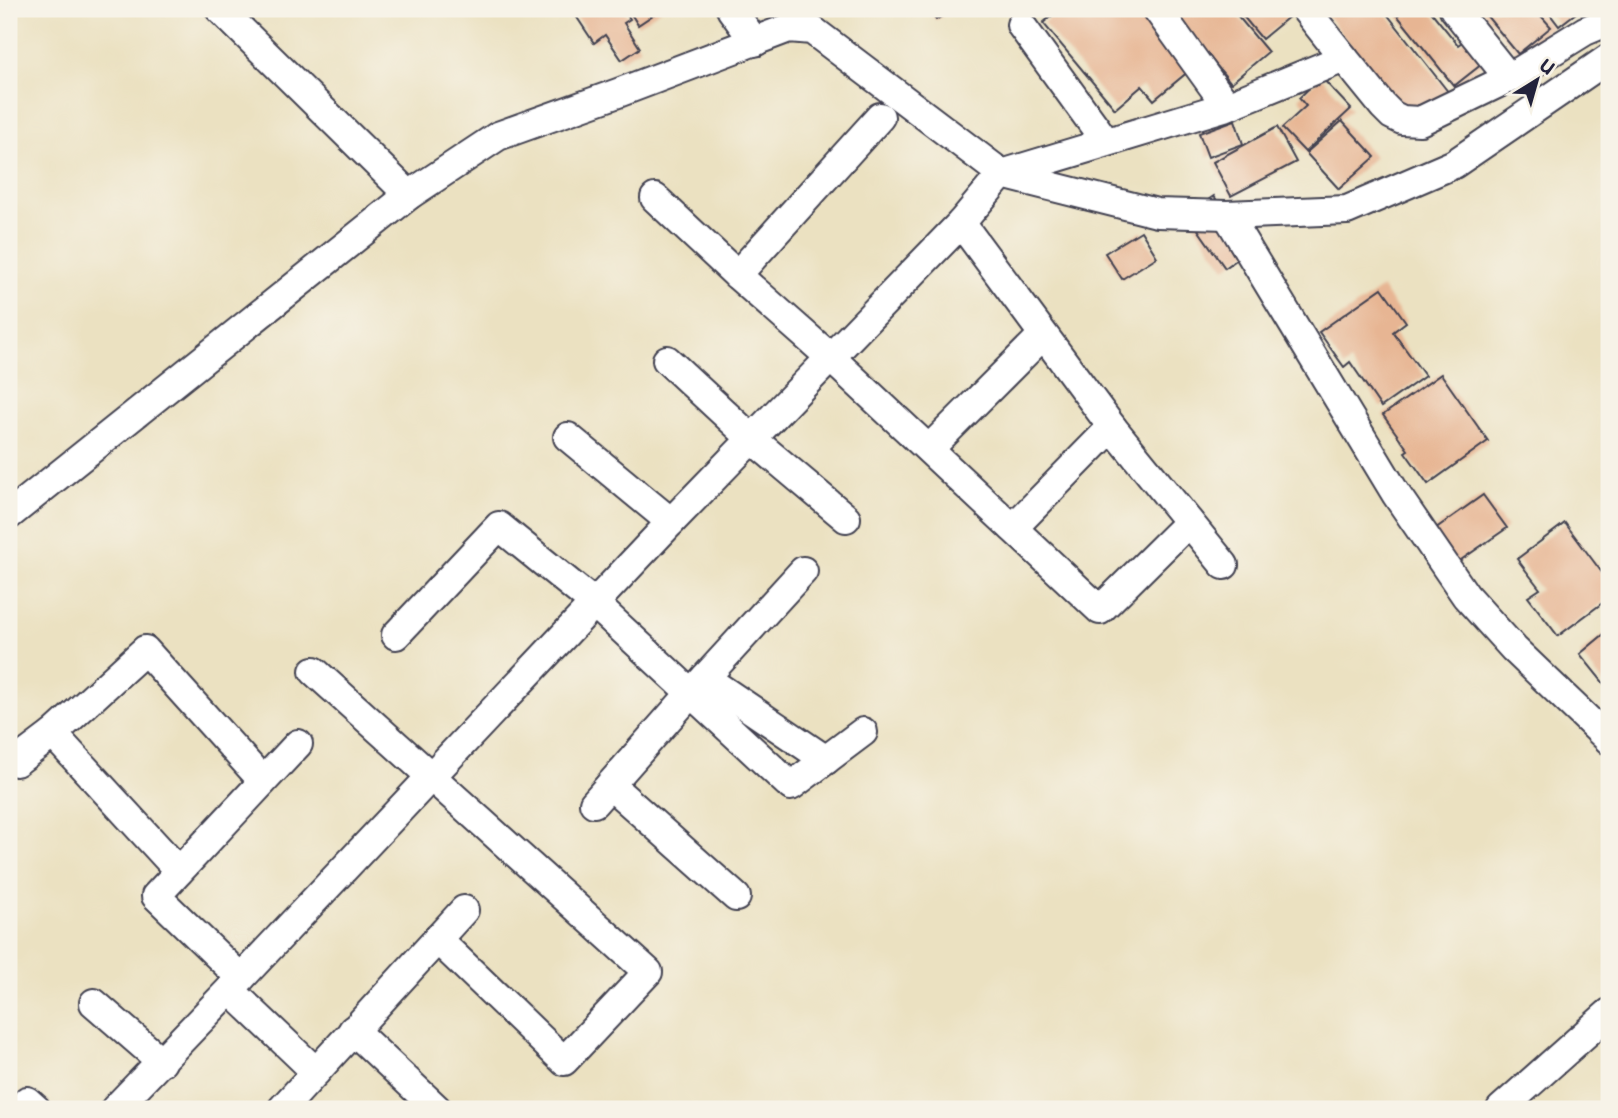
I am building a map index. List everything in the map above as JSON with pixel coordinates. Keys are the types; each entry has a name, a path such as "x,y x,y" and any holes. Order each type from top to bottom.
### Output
{"street":[{"path":"220,9 410,195"},
{"path":"731,9 755,42"},
{"path":"1157,9 1227,106"},
{"path":"1305,9 1392,116 1402,120 1420,121 1509,78 1586,31 1609,21"},
{"path":"1454,9 1509,78"},
{"path":"1021,25 1106,142"},
{"path":"9,515 410,195 498,136 789,28 813,30 1002,174 1157,213 1227,215 1347,210 1454,164 1609,58"},
{"path":"115,1109 671,522 961,223 1002,174 1227,106 1344,58"},
{"path":"737,275 880,117"},
{"path":"655,198 830,357 1100,610 1189,522"},
{"path":"1227,215 1396,494 1466,596 1514,649 1609,740"},
{"path":"961,223 1112,427 1224,565"},
{"path":"929,449 1043,335"},
{"path":"667,360 752,439 846,518"},
{"path":"1013,528 1112,427"},
{"path":"568,438 671,522"},
{"path":"396,635 499,526 698,685 826,760"},
{"path":"736,897 602,794 803,571"},
{"path":"16,762 52,734 145,650 263,781"},
{"path":"314,671 648,972 564,1061 437,939"},
{"path":"698,685 791,786 863,732"},
{"path":"52,734 179,871"},
{"path":"298,744 156,896 316,1072"},
{"path":"282,1109 464,910"},
{"path":"94,1003 162,1062"},
{"path":"1501,1109 1609,1013"},
{"path":"353,1030 437,1109"}],"building":[{"path":"623,9 630,19 624,23 640,48 622,60 605,35 594,43 572,10"},
{"path":"628,9 662,9 638,25"},
{"path":"928,9 953,9 936,20"},
{"path":"1060,9 1078,9 1082,14 1089,9 1139,9 1190,70 1154,100 1142,86 1115,109 1043,23"},
{"path":"1185,9 1232,9 1268,52 1231,83 1176,17"},
{"path":"1237,9 1294,9 1296,11 1262,39"},
{"path":"1322,9 1383,9 1449,93 1411,122"},
{"path":"1392,9 1429,9 1458,45 1469,37 1487,60 1454,86"},
{"path":"1481,9 1535,9 1551,27 1518,54"},
{"path":"1546,9 1581,9 1559,26"},
{"path":"1321,77 1351,109 1305,152 1282,128 1306,106 1299,98"},
{"path":"1235,120 1243,144 1208,157 1199,133"},
{"path":"1342,121 1375,157 1339,189 1306,153"},
{"path":"1277,127 1296,162 1231,196 1213,162"},
{"path":"1214,196 1250,250 1225,268 1187,214"},
{"path":"1141,231 1157,257 1122,279 1105,253"},
{"path":"1382,288 1406,322 1393,332 1425,376 1381,407 1350,362 1344,367 1319,332"},
{"path":"1441,374 1488,441 1428,484 1383,415"},
{"path":"1483,495 1507,528 1455,564 1432,531"},
{"path":"1565,523 1609,582 1609,598 1558,636 1528,597 1540,589 1517,559"},
{"path":"1609,630 1609,690 1580,654"}]}
